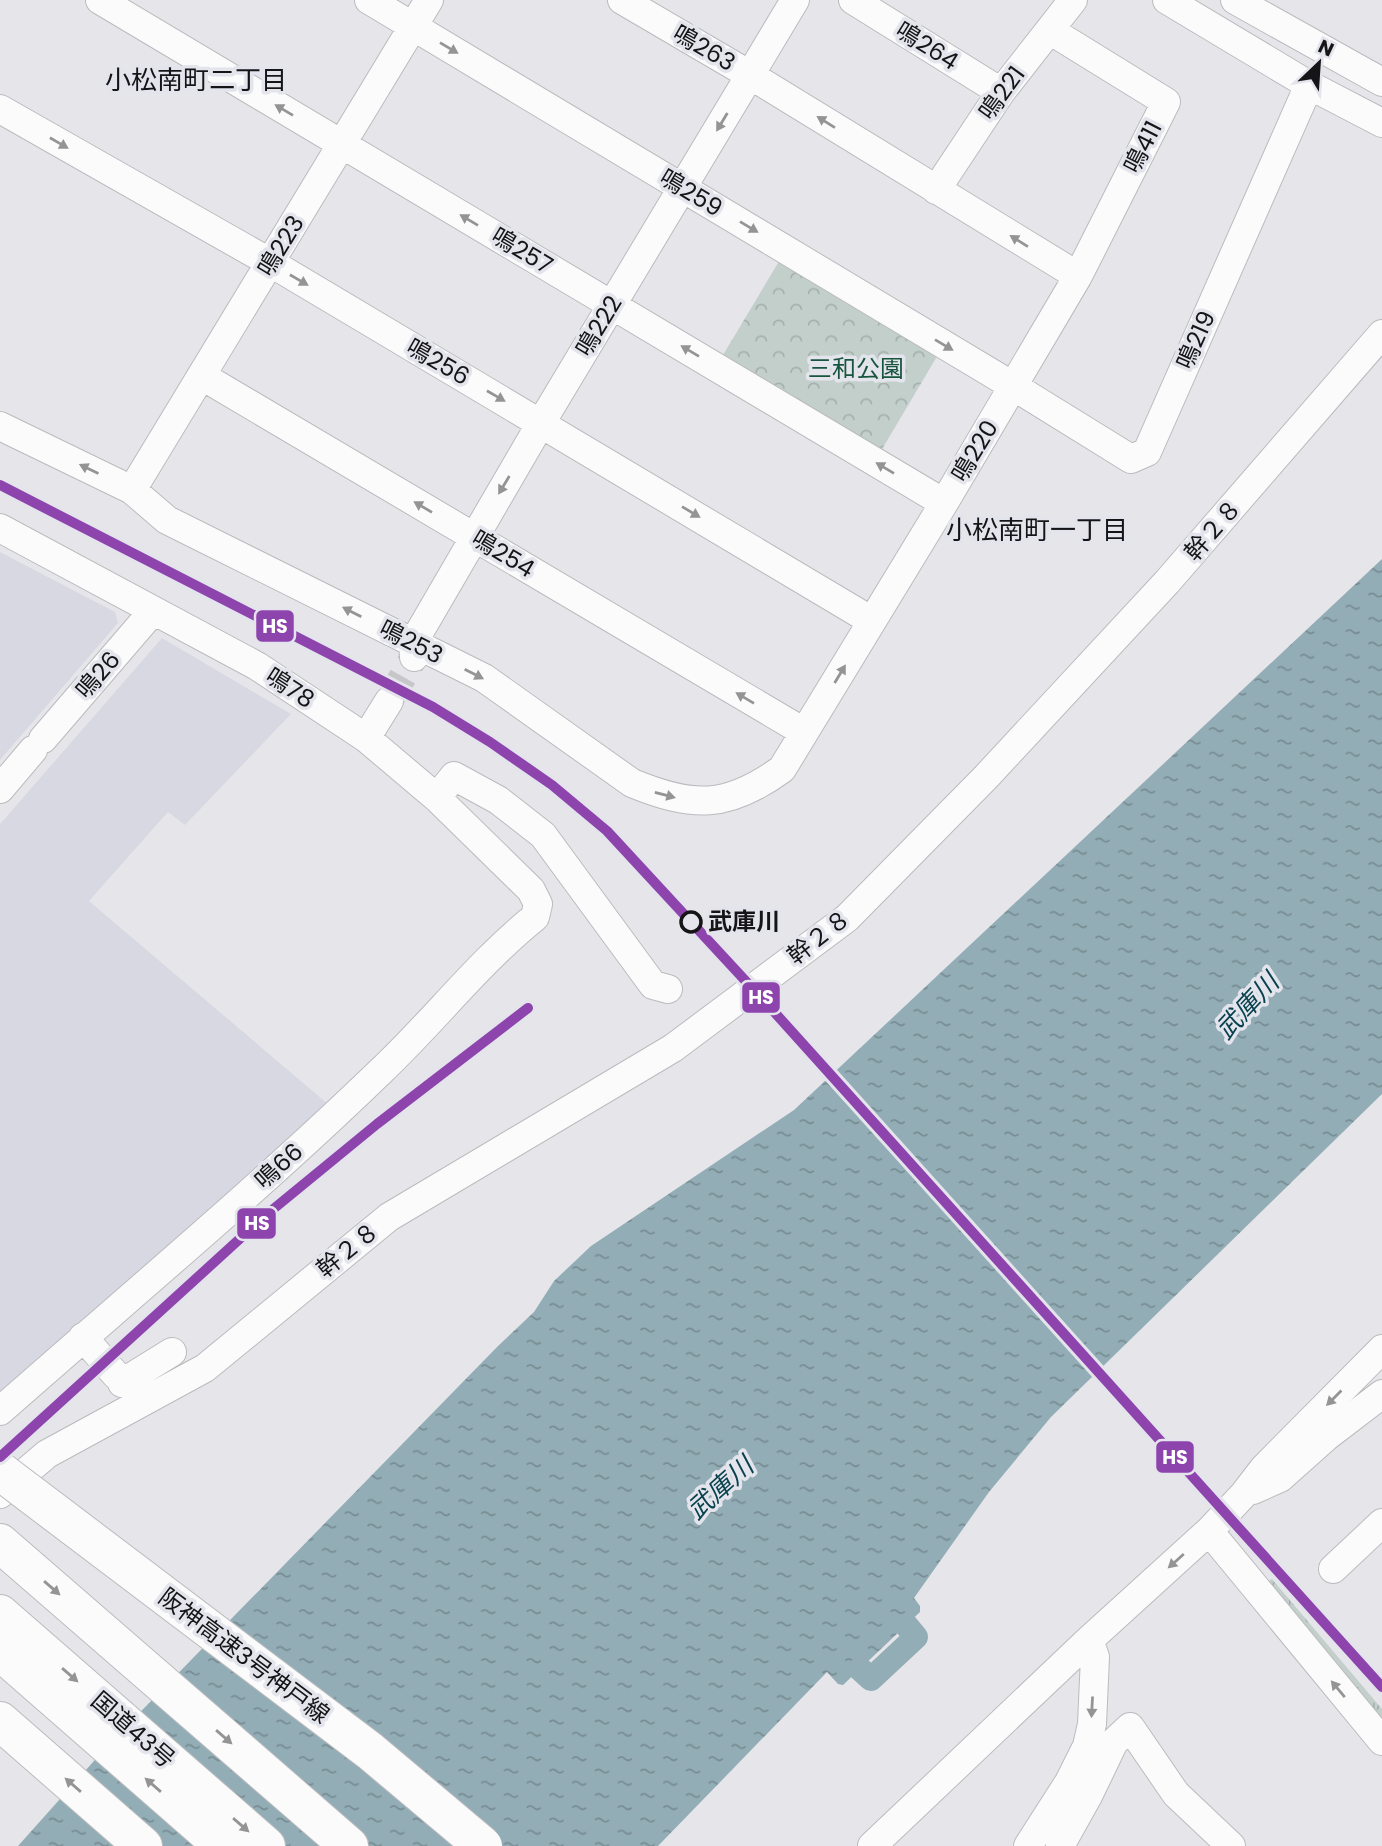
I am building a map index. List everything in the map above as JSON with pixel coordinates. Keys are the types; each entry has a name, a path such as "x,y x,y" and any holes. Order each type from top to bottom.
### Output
{"highway":[{"name":"阪神高速3号神戸線","path":"0,1471 370,1751 483,1846"},
{"name":"阪神高速3号神戸線","path":"0,1478 366,1754 477,1846"},
{"path":"0,1494 231,1654"},
{"path":"0,1543 349,1846"},
{"name":"国道43号","path":"0,1614 266,1846"},
{"name":"国道43号","path":"0,1651 223,1846"},
{"path":"0,1721 143,1846"}],"street":[{"name":"鳴257","path":"100,0 944,503"},
{"name":"鳴259","path":"369,0 1013,386"},
{"name":"鳴223","path":"132,490 429,0"},
{"name":"鳴263","path":"622,0 750,75 1078,276"},
{"name":"鳴222","path":"414,650 474,537 795,0"},
{"name":"鳴264","path":"853,0 1001,92"},
{"name":"鳴221","path":"936,190 1001,92 1073,0"},
{"path":"1167,0 1309,85 1382,123"},
{"path":"1236,0 1382,82"},
{"name":"鳴411","path":"1051,31 1166,102 1078,276"},
{"name":"鳴219","path":"1013,386 1131,459 1147,452 1309,85"},
{"name":"鳴256","path":"0,110 271,263 872,621"},
{"name":"鳴220","path":"804,732 1078,276"},
{"name":"幹２８","path":"0,1494 47,1454 205,1368 389,1217 673,1048 847,918 986,776 1167,582 1382,334"},
{"name":"鳴254","path":"202,376 804,732"},
{"name":"鳴253","path":"0,426 132,490 167,520 414,650 484,678 632,783 655,792 698,802 717,800 757,785 782,769 804,732"},
{"name":"鳴78","path":"0,528 257,666 366,738 437,798 531,890 538,904"},
{"name":"鳴26","path":"0,789 153,611"},
{"path":"366,738 389,701"},
{"path":"442,792 454,776 498,800 543,835 661,987"},
{"name":"鳴66","path":"0,1411 262,1181 383,1070 505,941 535,917 538,904"},
{"path":"83,1337 119,1379 172,1352"},
{"path":"872,1846 1089,1640 1209,1531 1264,1468 1382,1349"},
{"path":"1244,1494 1280,1478 1326,1437 1382,1394"},
{"path":"1334,1569 1382,1524"},
{"path":"1209,1531 1382,1741"},
{"path":"1028,1846 1062,1794 1087,1746 1092,1724 1095,1657 1089,1640"},
{"path":"1060,1846 1115,1742 1130,1727 1175,1794 1231,1846"}],"shaded area":[{"path":"0,552 115,612 118,623 0,760"},
{"path":"162,638 291,714 185,825 168,812 89,901 328,1104 0,1395 0,824"}],"green space":[{"name":"三和公園","path":"784,253 942,348 878,456 720,360"},
{"path":"1272,1579 1382,1709 1382,1719 1267,1582"}],"water":[{"path":"1382,559 1382,1094 1051,1417 989,1492 914,1598 920,1606 920,1612 843,1685 838,1684 827,1672 658,1846 18,1846 110,1743 534,1312 554,1281 591,1246 794,1110"}],"waterway":[{"path":"860,1669 871,1679 916,1637 906,1625"}],"tunnel":[{"path":"389,701 414,657"}],"transit line":[{"name":"HS","path":"0,485 433,707 552,785 607,831 767,1004 1382,1687"},
{"name":"HS","path":"0,1457 266,1215 377,1124 528,1008"}],"place":[{"name":"武庫川","path":"691,922"}],"district":[{"name":"小松南町二丁目","path":"196,80"},
{"name":"小松南町一丁目","path":"1037,530"}]}
